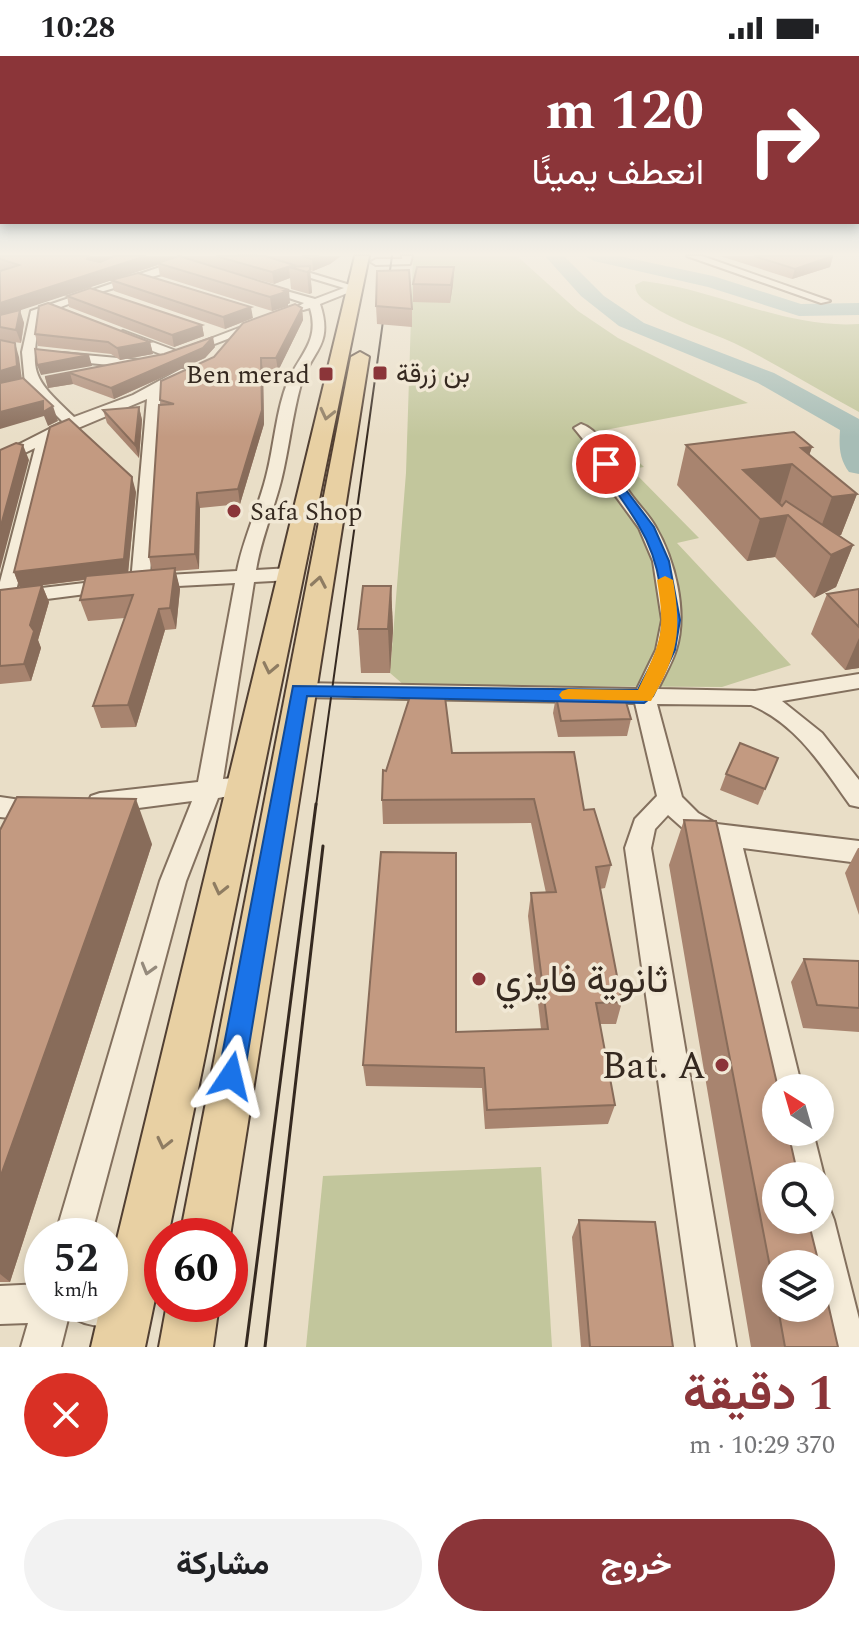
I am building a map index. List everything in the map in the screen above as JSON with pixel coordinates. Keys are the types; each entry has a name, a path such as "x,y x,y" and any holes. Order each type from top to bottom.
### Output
{"main road":[{"path":"122,1327 349,316"},
{"path":"243,794 285,769 362,316"},
{"path":"243,794 285,769"},
{"path":"207,1218 243,794"},
{"path":"186,1347 190,1322"}],"street":[{"path":"30,316 21,351 33,384 72,423"},
{"path":"92,373 175,355 272,318 267,316"},
{"path":"78,1218 173,881 243,794 247,578 251,545 273,482 295,381 311,356 321,324 319,316"},
{"path":"106,328 175,355"},
{"path":"210,331 232,334"},
{"path":"220,353 232,334"},
{"path":"0,460 72,423 154,390 193,370 21,351"},
{"path":"140,582 154,390"},
{"path":"581,428 598,447 620,491 647,527 662,561 672,620 666,650 644,696 670,799 684,818 698,827 727,837 859,852"},
{"path":"45,438 2,599 140,582 291,574"},
{"path":"299,690 754,698 859,681"},
{"path":"754,698 789,713 803,725 859,798"},
{"path":"0,807 38,811 243,794"},
{"path":"670,799 644,821 638,848 716,1347"},
{"path":"24,840 38,811"},
{"path":"727,837 783,1074"},
{"path":"819,1234 846,1347"},
{"path":"0,1305 24,1304"},
{"path":"41,1347 48,1322"}],"green space":[{"path":"411,316 586,316 618,338 748,403 605,430 644,467 631,469 699,538 677,543 791,665 722,687 404,685 390,673 406,473"},
{"path":"671,316 783,316 831,324 859,324 859,412 750,351"},
{"path":"541,1167 552,1347 306,1347 323,1176"}],"building":[{"path":"0,316 19,316 16,330 0,327"},
{"path":"38,316 83,316 150,342 117,348 108,342 35,334"},
{"path":"122,316 176,316 202,325 172,335"},
{"path":"261,316 298,316 276,358 261,358 262,410 238,489 197,493 195,554 149,557 159,405 174,404 160,400 161,381 214,357 243,323"},
{"path":"213,337 203,348 111,388 70,373 45,377 164,354"},
{"path":"0,340 15,343 17,366 0,371"},
{"path":"35,349 89,355 37,365"},
{"path":"23,378 53,406 43,412 43,401 0,412 0,383"},
{"path":"139,407 135,445 103,410"},
{"path":"69,419 132,477 124,559 14,572 50,427"},
{"path":"794,432 812,447 801,448 857,494 832,497 792,464 743,470 782,506 786,501 853,545 831,555 788,515 760,519 686,445"},
{"path":"16,443 23,445 0,529 0,450"},
{"path":"175,568 170,608 159,609 128,705 93,706 133,595 80,600 86,576"},
{"path":"42,585 30,625 34,631 24,664 0,666 0,590"},
{"path":"363,586 391,586 388,629 358,629"},
{"path":"859,589 859,627 827,594"},
{"path":"444,689 452,753 574,752 584,810 594,809 611,865 596,867 622,1002 596,1003 615,1105 487,1110 484,1068 363,1065 381,852 456,853 456,1032 548,1029 531,893 556,892 534,799 382,800 383,770 386,771 412,690"},
{"path":"624,695 631,719 561,721 556,696"},
{"path":"740,743 778,758 765,789 726,774"},
{"path":"17,797 136,799 0,1178 0,830"},
{"path":"684,820 716,821 775,1074 762,1074 762,1146 791,1146 795,1162 762,1162 762,1225"},
{"path":"804,959 859,961 859,1008 817,1005"},
{"path":"579,1220 655,1222 673,1347 590,1347"},
{"path":"764,1234 812,1234 816,1250 767,1250"},
{"path":"781,1322 832,1322 838,1347 785,1347"}],"waterway":[{"path":"618,316 657,337 748,370 838,416 853,427 853,452 859,466"}],"tram line":[{"path":"316,806 384,316"},
{"path":"246,1347 316,804"},
{"path":"265,1347 323,846"}],"slow traffic":[{"path":"568,695 644,696 666,650 672,620 665,580"}],"place":[{"name":"بن زرقة","path":"380,373"},
{"name":"Ben merad","path":"326,374"},
{"name":"Safa Shop","path":"234,511"},
{"name":"ثانوية فايزي","path":"479,979"},
{"name":"Bat. A","path":"722,1065"}],"route":[{"path":"231,1076 299,690 644,696 666,650 672,620 662,561 647,527 620,491 606,464"}]}
